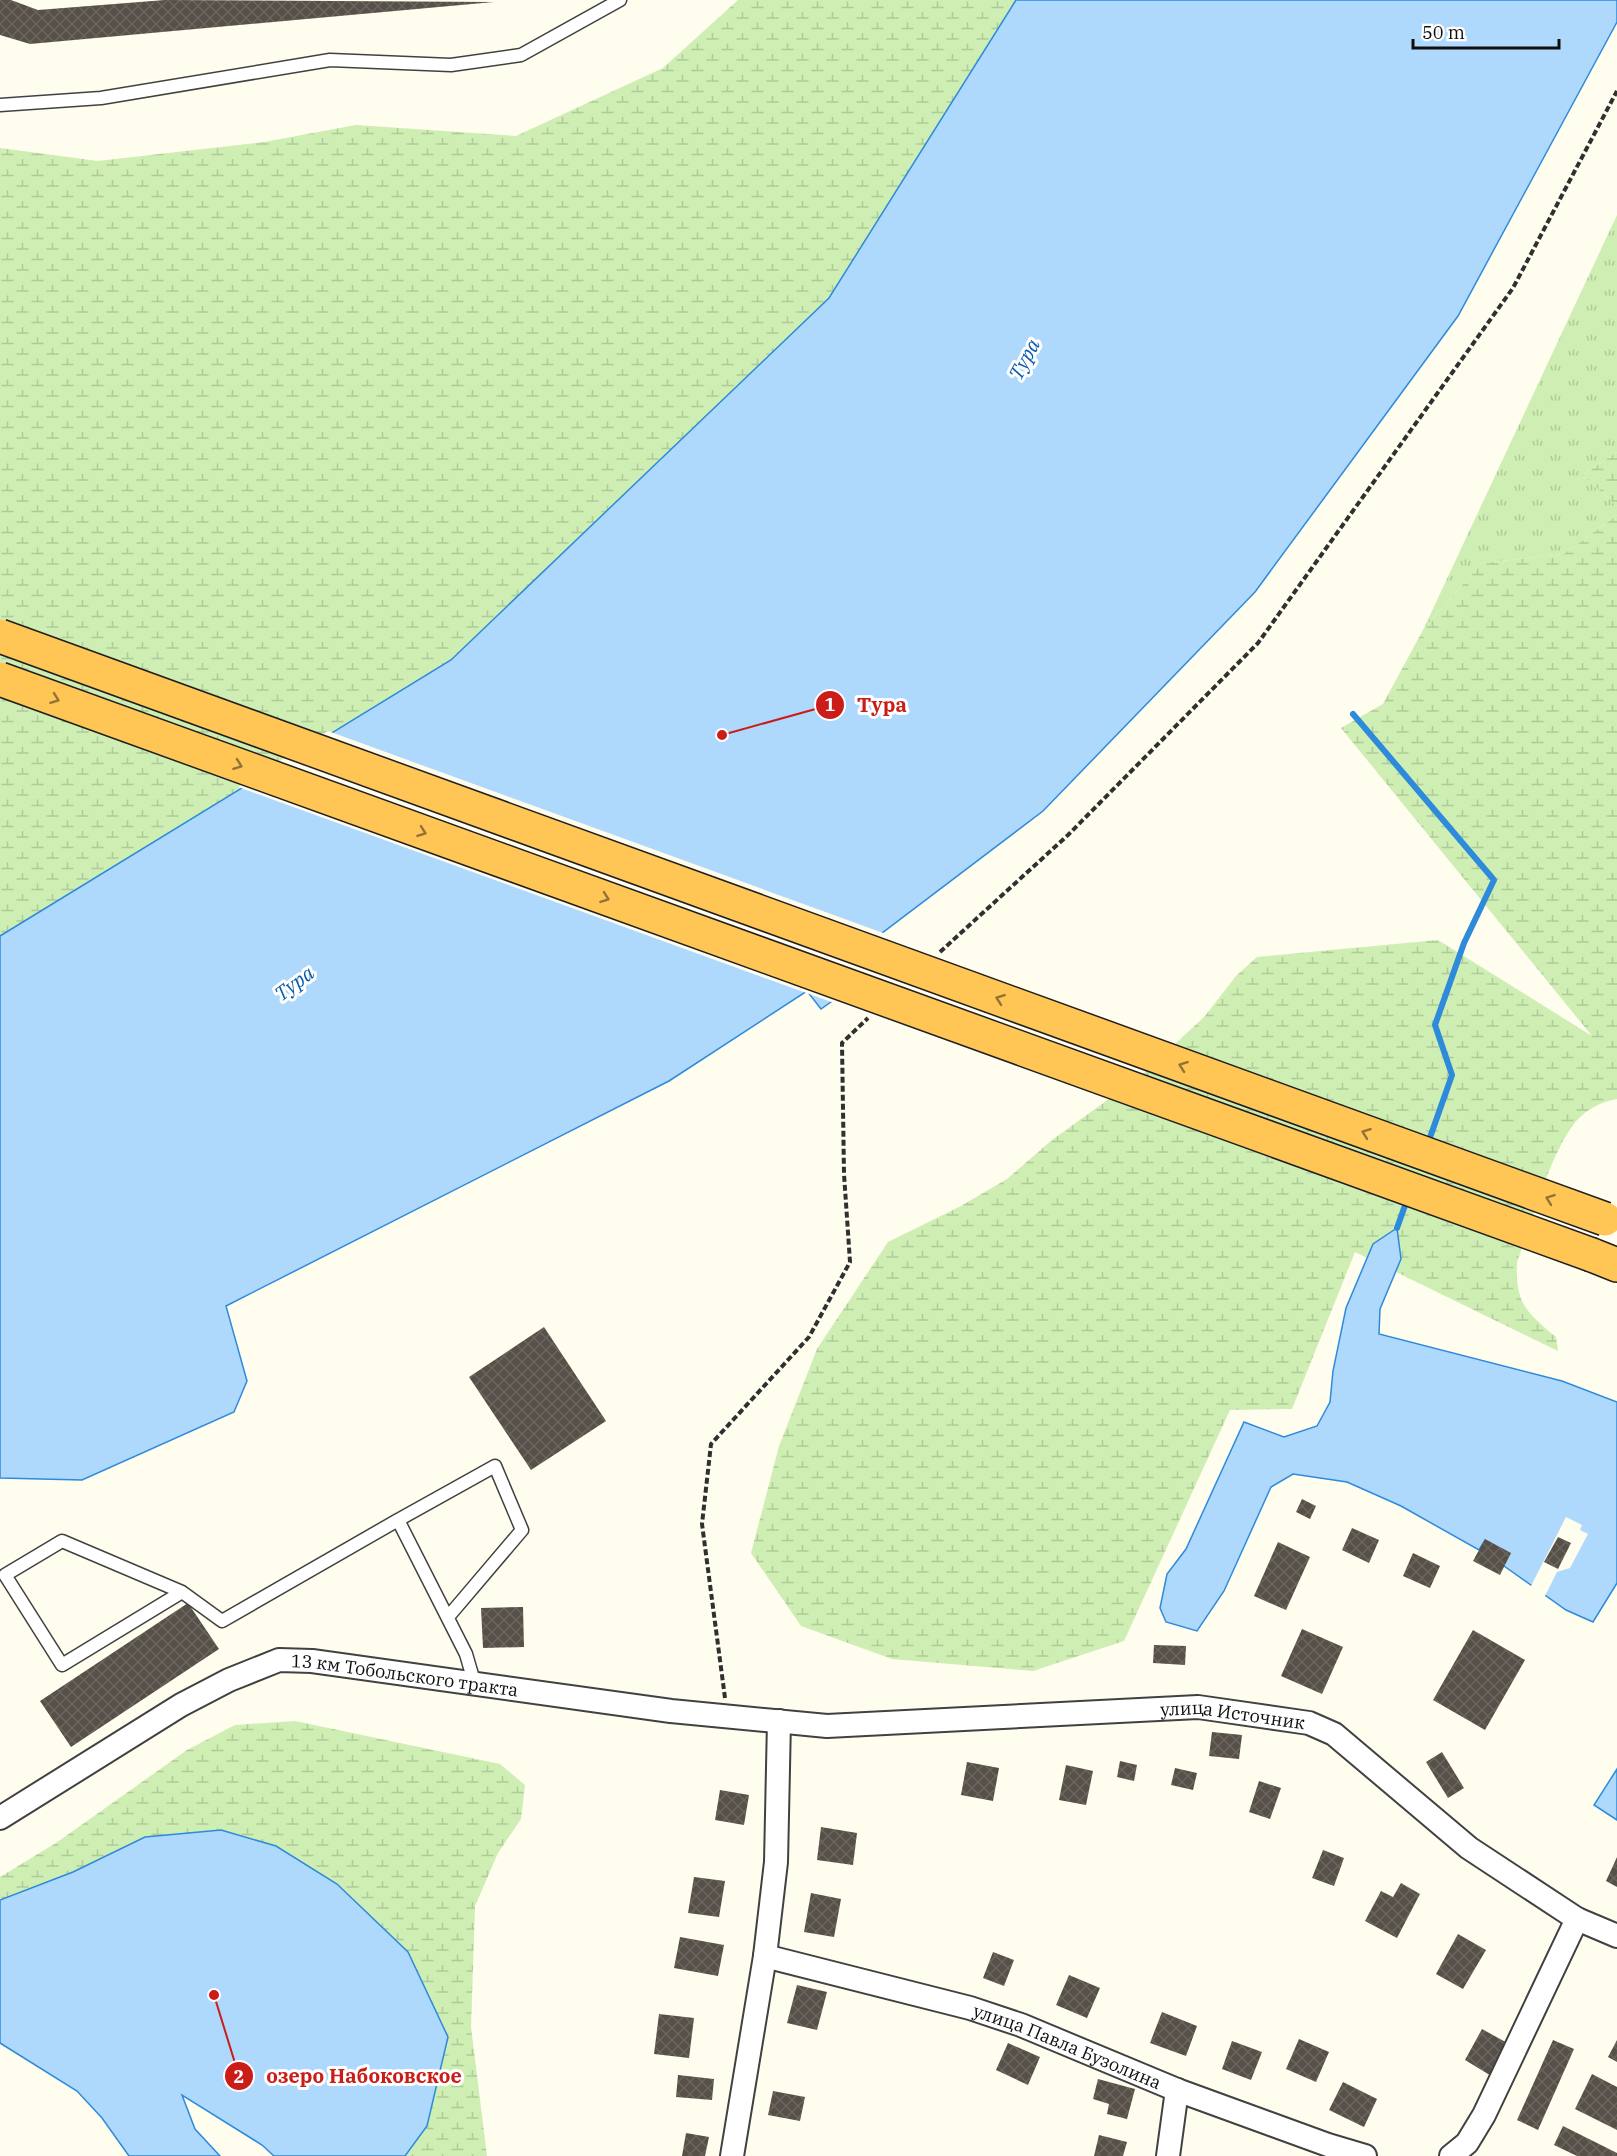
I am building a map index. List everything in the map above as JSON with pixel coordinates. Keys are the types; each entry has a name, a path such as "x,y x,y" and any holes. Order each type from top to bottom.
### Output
{"highway":[{"path":"0,636 1611,1221"},
{"path":"0,679 1604,1260"}],"street":[{"name":"13 км Тобольского тракта","path":"0,1818 182,1705 229,1680 279,1660 312,1661 475,1685 728,1717 779,1721"},
{"name":"улица Источник","path":"779,1721 827,1726 1198,1707 1309,1723 1335,1734 1469,1848 1577,1919 1617,1936"},
{"path":"732,2156 765,1956 776,1862 779,1721"},
{"path":"1451,2156 1467,2143 1484,2115 1577,1919"},
{"name":"улица Павла Бузолина","path":"765,1956 1011,2021 1177,2090 1328,2145 1365,2156"},
{"path":"1168,2156 1177,2090"}],"lane":[{"path":"0,105 101,98 330,60 451,65 521,55 620,0"},
{"path":"182,1592 62,1665 5,1575 62,1541 182,1592 222,1621 495,1466 522,1530 448,1617"},
{"path":"398,1520 466,1654 475,1685"}],"path":[{"path":"937,955 1068,835 1258,643 1513,288 1617,91"},
{"path":"728,1717 702,1524 711,1444 809,1337 850,1262 844,1174 842,1043 876,1011"}],"green space":[{"path":"738,0 1016,0 829,298 451,660 0,936 0,148 98,161 264,142 356,125 516,136 663,68"},
{"path":"1617,215 1617,452 1582,475 1617,506 1617,515 1564,554 1482,563 1424,628"},
{"path":"1617,452 1617,506 1582,475"},
{"path":"1617,515 1617,1099 1591,1109 1580,1117 1562,1142 1547,1175 1517,1262 1518,1288 1521,1298 1530,1314 1556,1337 1558,1351 1355,1252 1292,1409 1230,1410 1124,1641 1033,1671 892,1659 801,1626 751,1553 779,1446 817,1349 888,1242 961,1206 1007,1179 1052,1140 1142,1075 1205,1016 1236,976 1257,957 1438,940 1592,1036 1341,728 1383,704 1424,628 1482,563 1564,554"},
{"path":"295,1721 500,1764 525,1785 521,1819 498,1853 475,1906 471,2027 487,2156 405,2156 427,2126 448,2037 408,1952 73,1872 0,1900 0,1877 56,1843 187,1750 235,1725"}],"water":[{"name":"Тура","path":"1016,0 1617,0 1617,22 1458,316 1255,592 1043,811 840,965 855,985 821,1009 807,991 669,1081 226,1306 247,1381 234,1412 82,1480 0,1478 0,936 451,660 829,298"},
{"path":"1397,1228 1401,1259 1380,1309 1379,1334 1562,1381 1617,1402 1617,1583 1593,1622 1566,1610 1504,1566 1485,1540 1479,1550 1401,1506 1347,1482 1293,1474 1271,1487 1224,1591 1197,1631 1166,1622 1160,1608 1167,1574 1186,1549 1244,1422 1284,1437 1317,1426 1330,1402 1333,1371 1346,1308 1373,1244"},
{"path":"1617,1769 1617,1820 1594,1805"},
{"path":"221,1830 276,1846 337,1884 408,1952 448,2037 427,2126 405,2156 274,2156 262,2145 182,2095 195,2129 220,2156 129,2156 102,2118 77,2091 0,2043 0,1900 73,1872 145,1837"}],"pier":[{"path":"328,731 886,934 844,966 857,983 856,987 834,1003 238,787"},
{"path":"1566,1517 1582,1525 1580,1530 1588,1534 1570,1568 1557,1572 1544,1598 1530,1588"}],"building":[{"path":"0,0 11,0 38,10 165,0 494,2 30,44 0,35"},
{"path":"544,1327 606,1421 531,1470 469,1377"},
{"path":"1302,1499 1316,1506 1310,1519 1296,1512"},
{"path":"1352,1528 1379,1540 1369,1563 1342,1550"},
{"path":"1558,1537 1571,1543 1558,1569 1544,1562"},
{"path":"1485,1539 1511,1553 1500,1575 1473,1561"},
{"path":"1278,1542 1310,1557 1286,1610 1254,1596"},
{"path":"1413,1553 1440,1566 1430,1588 1403,1576"},
{"path":"188,1603 219,1649 71,1747 40,1701"},
{"path":"523,1607 524,1647 483,1648 481,1608"},
{"path":"1302,1629 1343,1647 1322,1694 1281,1676"},
{"path":"1473,1630 1525,1660 1485,1730 1433,1700"},
{"path":"1154,1645 1186,1646 1185,1665 1153,1663"},
{"path":"1212,1732 1242,1735 1239,1759 1209,1756"},
{"path":"1442,1752 1464,1788 1448,1798 1426,1762"},
{"path":"1120,1761 1137,1765 1134,1781 1117,1777"},
{"path":"967,1762 999,1768 993,1801 961,1795"},
{"path":"1066,1765 1093,1771 1086,1805 1059,1800"},
{"path":"1175,1768 1197,1773 1193,1790 1171,1785"},
{"path":"1259,1781 1281,1788 1270,1819 1249,1812"},
{"path":"720,1790 749,1795 744,1825 715,1820"},
{"path":"821,1827 857,1833 853,1865 817,1860"},
{"path":"1323,1850 1344,1858 1334,1886 1312,1878"},
{"path":"1617,1857 1617,1887 1606,1881"},
{"path":"694,1877 725,1881 719,1917 688,1913"},
{"path":"1401,1883 1420,1894 1397,1938 1365,1921 1381,1891 1393,1897"},
{"path":"811,1893 841,1899 834,1937 804,1932"},
{"path":"1458,1934 1486,1950 1463,1989 1436,1974"},
{"path":"680,1937 724,1945 718,1976 674,1968"},
{"path":"993,1952 1014,1960 1004,1986 983,1978"},
{"path":"1069,1975 1100,1988 1087,2018 1056,2005"},
{"path":"797,1985 827,1992 817,2030 787,2023"},
{"path":"1162,2012 1197,2026 1186,2056 1150,2043"},
{"path":"659,2014 694,2018 689,2058 654,2054"},
{"path":"1482,2029 1511,2045 1493,2077 1465,2060"},
{"path":"1299,2039 1329,2052 1316,2082 1286,2069"},
{"path":"1553,2040 1574,2049 1538,2130 1517,2120"},
{"path":"1617,2040 1617,2062 1608,2057"},
{"path":"1232,2041 1262,2052 1251,2080 1222,2069"},
{"path":"1008,2043 1040,2057 1028,2085 996,2070"},
{"path":"1592,2074 1617,2087 1617,2130 1575,2109"},
{"path":"678,2075 714,2079 712,2100 676,2097"},
{"path":"1098,2079 1135,2089 1127,2119 1107,2114 1109,2104 1093,2099"},
{"path":"1343,2082 1377,2099 1364,2127 1329,2110"},
{"path":"773,2091 805,2097 800,2121 768,2115"},
{"path":"1563,2126 1617,2153 1617,2156 1577,2156 1554,2145"},
{"path":"686,2133 709,2137 705,2156 682,2156"},
{"path":"1099,2135 1127,2142 1123,2156 1094,2156"}],"waterway":[{"path":"1353,714 1494,880 1464,943 1435,1025 1452,1075 1427,1146"},
{"path":"1397,1228 1408,1197"}],"place":[{"name":"Тура","path":"722,735"},
{"name":"озеро Набоковское","path":"214,1995"}]}
